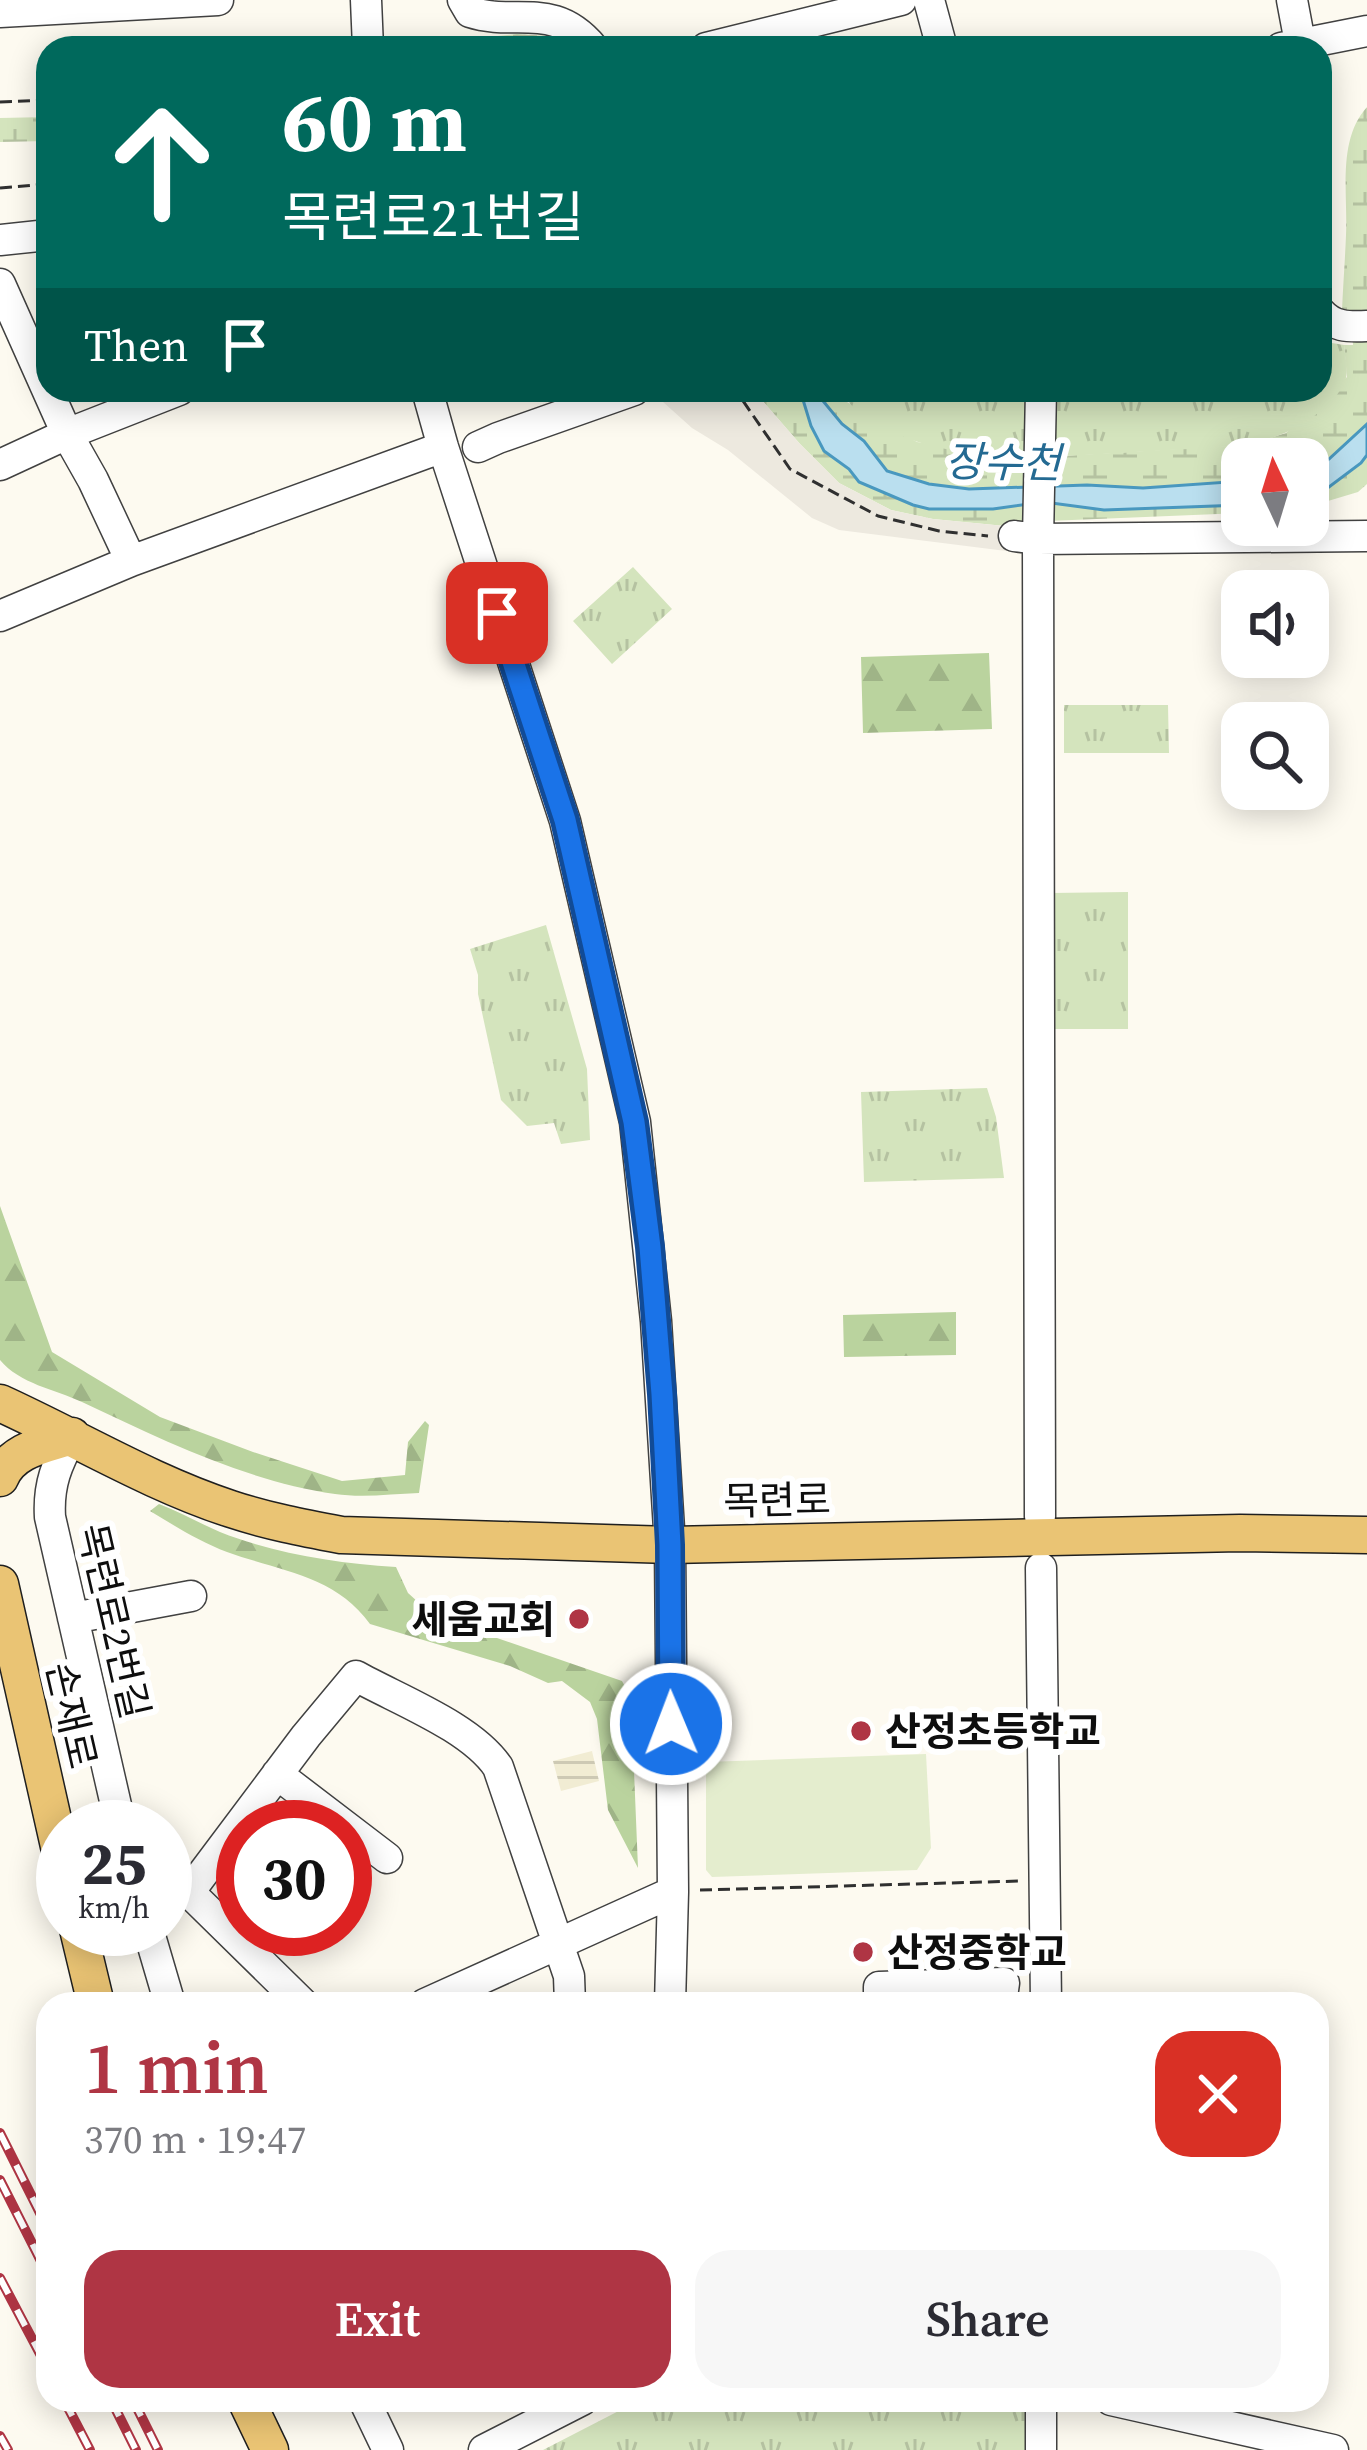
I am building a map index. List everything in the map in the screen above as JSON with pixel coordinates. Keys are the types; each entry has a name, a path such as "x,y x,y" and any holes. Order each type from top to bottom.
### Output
{"main road":[{"name":"목련로","path":"0,1403 229,1508 341,1535 670,1545 1367,1534"},
{"path":"0,1478 5,1466 21,1453 72,1436"},
{"name":"손재로","path":"0,1584 49,1800"},
{"path":"84,1956 93,1992"},
{"path":"252,2412 270,2450"}],"street":[{"path":"16,8 218,0"},
{"path":"366,0 368,36"},
{"path":"755,36 901,0"},
{"path":"929,0 939,36"},
{"path":"1292,0 1294,36"},
{"path":"467,6 483,16 547,17 568,12"},
{"path":"1332,39 1367,32"},
{"path":"0,240 36,236"},
{"path":"0,284 36,365"},
{"path":"53,402 131,561"},
{"path":"0,465 148,402"},
{"path":"430,402 565,820 634,1122 653,1284 670,1545 679,1892 671,1992"},
{"path":"478,447 600,402"},
{"path":"1040,402 1030,536 1040,1516"},
{"path":"0,616 131,561 443,447"},
{"path":"1030,536 1367,536"},
{"name":"목련로2번길","path":"72,1436 53,1472 50,1517 116,1800"},
{"path":"1041,1568 1046,1992"},
{"path":"73,1618 191,1596"},
{"path":"192,1875 356,1676 466,1736 485,1749 498,1767 569,1976 570,1992"},
{"path":"278,1774 386,1858"},
{"path":"451,1992 679,1892"},
{"path":"192,1906 289,1992"},
{"path":"156,1956 166,1992"},
{"path":"879,1992 879,1987 1004,1984 1003,1992"},
{"path":"370,2412 388,2450"},
{"path":"484,2450 556,2412"},
{"path":"1041,2412 1041,2450"},
{"path":"1165,2412 1334,2450"}],"path":[{"path":"0,102 36,100"},
{"path":"0,188 36,185"},
{"path":"744,402 790,469 878,516 977,537 1030,536"},
{"path":"679,1892 1046,1880"}],"shaded area":[{"path":"663,402 763,402 839,483 891,510 1015,527 1014,552 839,530 812,518 728,450 692,428"},
{"path":"592,1751 599,1781 561,1791 553,1761"}],"green space":[{"path":"1367,107 1367,424 1329,459 1329,438 1270,438 1286,433 1320,402 1332,402 1332,391 1347,377 1344,345 1353,345 1352,311 1342,311 1351,135"},
{"path":"36,117 36,141 0,142 0,118"},
{"path":"1332,343 1344,345 1347,368 1341,390 1332,400"},
{"path":"763,402 804,402 824,451 860,482 912,505 993,509 1044,502 1104,510 1221,506 1221,514 1048,521 1015,527 891,510 839,483"},
{"path":"824,402 847,402 917,442 1019,458 1221,446 1221,482 969,489 929,484 887,471"},
{"path":"849,402 1330,402 1309,419 1268,438 1221,438 1219,447 1064,456 1003,456 943,448 883,428"},
{"path":"1367,455 1367,484 1358,492 1329,501 1329,488"},
{"path":"633,567 672,609 612,664 573,621"},
{"path":"989,653 992,729 863,733 861,657"},
{"path":"1064,705 1168,705 1169,753 1064,753"},
{"path":"1128,892 1128,1029 1051,1029 1050,893"},
{"path":"546,925 587,1069 590,1140 561,1144 554,1123 527,1126 501,1100 470,949"},
{"path":"987,1088 1004,1178 864,1182 861,1092"},
{"path":"0,1206 52,1352 160,1417 342,1481 405,1475 408,1442 425,1421 429,1425 419,1493 345,1495 269,1479 205,1457 17,1375 0,1360"},
{"path":"956,1312 956,1355 844,1357 843,1315"},
{"path":"159,1504 220,1532 284,1552 396,1567 408,1593 428,1611 622,1681 631,1698 638,1868 608,1810 597,1719 590,1702 562,1681 548,1683 510,1666 370,1624 323,1585 217,1548 150,1511"},
{"path":"926,1754 931,1848 917,1870 712,1877 706,1870 706,1762"},
{"path":"617,2412 1029,2412 1028,2450 543,2450"}],"water":[{"path":"804,402 824,402 887,471 929,484 969,489 1221,482 1221,506 1104,510 1044,502 993,509 929,509 859,482 824,451"},
{"path":"1367,424 1367,455 1329,487 1329,459"}],"railway":[{"path":"0,2133 36,2205"},
{"path":"0,2180 36,2251"},
{"path":"0,2278 36,2346"},
{"path":"70,2412 90,2450"},
{"path":"117,2412 136,2450"},
{"path":"139,2412 158,2450"},
{"path":"0,2436 8,2450"}],"place":[{"name":"세움교회","path":"579,1619"},
{"name":"산정초등학교","path":"861,1731"},
{"name":"산정중학교","path":"863,1952"}],"route":[{"path":"497,613 565,820 634,1122 662,1394 670,1545 671,1724"}],"water label":[{"name":"장수천","path":"1003,462"}]}
